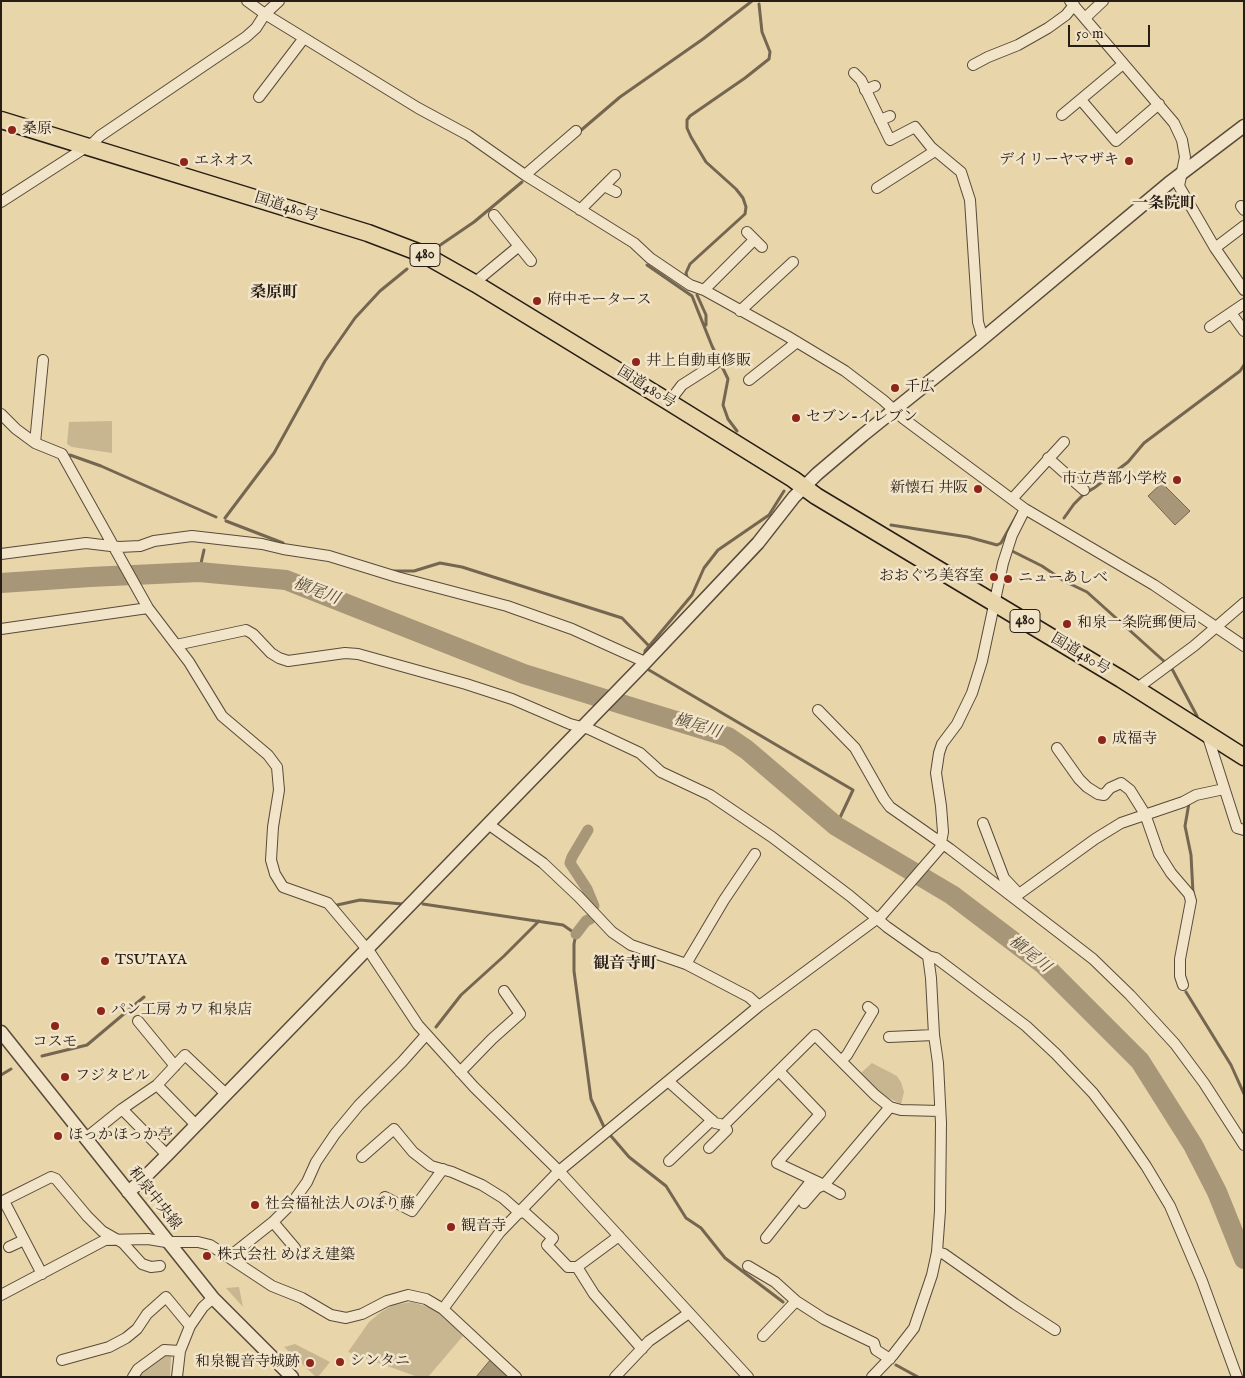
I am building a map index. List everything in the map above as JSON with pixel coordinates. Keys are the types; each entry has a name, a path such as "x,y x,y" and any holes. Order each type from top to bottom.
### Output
{"highway":[{"name":"国道480号","path":"1,120 368,233 423,254 476,284 669,402 804,488 1136,689 1244,757"}],"street":[{"path":"247,1 418,108 468,135 525,175 634,243 650,258 690,285 704,290 845,371 904,419 1025,509 1154,585 1244,646"},
{"path":"1,202 86,147 246,36 256,28 265,14 278,1"},
{"path":"1085,18 1104,1"},
{"path":"973,65 1048,28 1066,15 1072,3 1174,123 1182,140 1185,157 1179,186 1215,248 1244,290"},
{"path":"259,97 304,38"},
{"path":"1062,116 1124,64"},
{"path":"854,73 870,88 885,118 890,140 915,127 935,150 961,172 970,200 978,322 983,339"},
{"path":"1080,100 1116,141 1159,104"},
{"path":"128,1192 140,1183 642,666 751,550 794,497 863,434 983,339 1182,173 1244,126"},
{"path":"525,175 576,131"},
{"path":"877,188 900,179 935,150"},
{"path":"580,210 615,175"},
{"path":"604,186 616,192"},
{"path":"494,215 531,261"},
{"path":"1215,248 1244,226"},
{"path":"704,290 730,271 754,240"},
{"path":"476,284 519,246"},
{"path":"740,311 793,262"},
{"path":"1210,327 1224,313 1244,304"},
{"path":"1224,313 1244,331"},
{"path":"749,380 797,342"},
{"path":"35,443 43,360"},
{"path":"669,402 682,385 715,364"},
{"path":"1,414 16,429 35,443 62,454 148,608 189,662 222,716 268,755 277,767 279,790 273,827 271,860 275,874 283,887 328,902 366,949 418,1025 460,1072 559,1171 748,1377"},
{"path":"1012,499 1064,442"},
{"path":"1048,458 1084,490"},
{"path":"443,1309 500,1232 559,1171 759,1006 880,917 941,846 941,806 936,773 938,753 942,744 957,724 972,693 982,661 994,603 1012,536 1025,509"},
{"path":"1,554 86,543 140,546 154,541 192,536 262,544 329,556 397,577 507,606 572,629 642,666"},
{"path":"1136,689 1172,664 1244,603"},
{"path":"1,629 148,608"},
{"path":"176,645 246,630 253,634 271,653 288,661 330,654 358,654 466,684 503,696 570,724 583,726 640,753 660,772 710,795 772,837 880,917 928,956 936,958 1026,1026 1093,1093 1146,1166 1177,1221 1238,1377"},
{"path":"818,710 854,748 890,807 1093,960 1130,995 1175,1044 1204,1082 1244,1146"},
{"path":"1207,733 1237,828 1244,830"},
{"path":"1057,748 1087,787 1098,794 1104,794 1110,788 1122,783 1130,790 1145,814 1159,854 1170,872 1189,894 1191,901 1180,959 1180,976 1183,985"},
{"path":"982,823 1004,878 1019,894 1095,839 1121,823 1183,802 1196,795 1224,789"},
{"path":"488,824 543,863 612,932 631,945 686,964 749,997 759,1006"},
{"path":"686,964 724,900 755,854"},
{"path":"999,888 1003,874"},
{"path":"872,1377 890,1359 914,1328 932,1275 937,1252 940,1211 940,1111 938,1063 928,956"},
{"path":"460,1072 520,1014 504,991"},
{"path":"841,1061 847,1055 874,1011"},
{"path":"138,1021 174,1066"},
{"name":"和泉中央線","path":"1,1032 166,1242 176,1251 213,1298 292,1377"},
{"path":"229,1256 273,1222 292,1203 307,1182 316,1162 341,1126 426,1034"},
{"path":"724,1124 815,1034 875,1095 890,1107 901,1110 940,1111"},
{"path":"889,1037 934,1035"},
{"path":"86,1138 122,1109 157,1085 185,1055 226,1094"},
{"path":"779,1071 820,1114 777,1162 840,1194"},
{"path":"668,1080 715,1123 724,1124"},
{"path":"157,1085 196,1125"},
{"path":"804,1203 817,1188 824,1185 890,1107"},
{"path":"122,1109 167,1155"},
{"path":"669,1161 712,1120"},
{"path":"709,1148 727,1130 724,1124"},
{"path":"362,1157 394,1129 412,1152 431,1166 482,1185 521,1211 553,1238 547,1245 568,1267 577,1267 619,1236"},
{"path":"385,1197 412,1211 443,1169"},
{"path":"42,1274 3,1201 50,1177 56,1179 87,1216 102,1230 123,1243 142,1264 151,1267 160,1266"},
{"path":"766,1238 770,1223 812,1180"},
{"path":"273,1222 295,1248"},
{"path":"1,1295 105,1240 114,1238 148,1239 166,1242 198,1242 210,1245 272,1286 302,1298 331,1315 346,1318 362,1314 387,1301 408,1295 426,1299 443,1309 516,1377"},
{"path":"9,1247 24,1240"},
{"path":"937,1252 944,1254 1055,1330"},
{"path":"748,1266 776,1282 796,1301 824,1319 874,1343 876,1350 890,1359"},
{"path":"577,1267 594,1294 642,1348"},
{"path":"62,1360 109,1347 126,1338 137,1329 148,1314 166,1297 190,1326"},
{"path":"177,1377 180,1351 190,1326 203,1306 213,1298"},
{"path":"762,1336 796,1301"},
{"path":"618,1376 649,1341 689,1313"},
{"path":"133,1377 138,1369 164,1350 180,1351"}],"shaded area":[{"path":"112,421 112,453 72,447 67,444 69,422"},
{"path":"1162,483 1190,511 1175,525 1148,496"},
{"path":"872,1063 897,1076 904,1092 901,1104 883,1095 861,1073"},
{"path":"239,1287 243,1307 226,1288"},
{"path":"412,1302 435,1309 463,1336 428,1377 418,1377 348,1352 369,1322 381,1312 393,1305"},
{"path":"295,1344 330,1362 318,1377 284,1347"},
{"path":"169,1353 171,1357 170,1377 136,1377 160,1355"},
{"path":"491,1359 509,1377 476,1377"}],"waterway":[{"path":"579,132 620,97 703,39 752,1"},
{"path":"687,277 686,273 690,264 745,214 746,207 743,198 736,189 706,162 691,137 687,128 687,120 769,59 770,52 762,32 759,4"},
{"path":"433,250 474,222 522,182"},
{"path":"647,265 692,296 712,346 728,379 723,405 728,419 737,431"},
{"path":"225,518 274,453 325,361 355,318 380,291 407,269"},
{"path":"697,295 706,315 706,325"},
{"path":"1064,518 1084,494 1128,462 1144,443 1240,371 1244,365"},
{"path":"70,455 101,466 216,517"},
{"path":"645,654 645,651 692,595 704,568 718,550 769,515 784,491"},
{"path":"891,525 968,537 997,545 1001,543 1018,513"},
{"path":"226,521 283,543"},
{"path":"199,572 204,550"},
{"path":"1012,551 1087,592 1166,663"},
{"path":"393,571 414,571 440,563 462,567 622,618 649,646"},
{"name":"槇尾川","path":"1,583 199,572 286,580 524,674 728,737 747,750 836,826 952,895 1043,964 1140,1061 1193,1145 1217,1192 1244,1259"},
{"path":"1171,667 1197,716"},
{"path":"649,670 853,790 836,826"},
{"path":"1189,803 1185,826 1191,855 1193,893"},
{"path":"588,830 570,863 587,889 594,906"},
{"path":"337,905 360,900 402,904"},
{"path":"423,904 563,925 576,934 574,971 591,1099 604,1127"},
{"path":"576,934 586,921 590,919"},
{"path":"436,1027 461,995 539,921"},
{"path":"1186,992 1231,1065 1244,1094"},
{"path":"42,1056 87,1045 144,997"},
{"path":"1,1075 11,1069"},
{"path":"611,1136 629,1157 666,1186 686,1218 701,1228 725,1258 783,1302"},
{"path":"896,1365 918,1377"}],"place":[{"name":"桑原","path":"12,130"},
{"name":"デイリーヤマザキ","path":"1129,161"},
{"name":"エネオス","path":"184,162"},
{"name":"府中モータース","path":"537,301"},
{"name":"井上自動車修販","path":"636,362"},
{"name":"千広","path":"895,388"},
{"name":"セブン-イレブン","path":"796,418"},
{"name":"市立芦部小学校","path":"1177,480"},
{"name":"新懐石 井阪","path":"978,489"},
{"name":"おおぐろ美容室","path":"994,577"},
{"name":"ニューあしべ","path":"1008,579"},
{"name":"和泉一条院郵便局","path":"1067,624"},
{"name":"成福寺","path":"1102,740"},
{"name":"TSUTAYA","path":"105,961"},
{"name":"パン工房 カワ 和泉店","path":"101,1011"},
{"name":"コスモ","path":"55,1026"},
{"name":"フジタビル","path":"65,1077"},
{"name":"ほっかほっか亭","path":"58,1136"},
{"name":"社会福祉法人のぼり藤","path":"255,1205"},
{"name":"観音寺","path":"451,1227"},
{"name":"株式会社 めばえ建築","path":"207,1256"},
{"name":"シンタニ","path":"340,1362"},
{"name":"和泉観音寺城跡","path":"310,1363"}],"district":[{"name":"一条院町","path":"1164,205"},
{"name":"桑原町","path":"274,294"},
{"name":"観音寺町","path":"625,965"}]}
